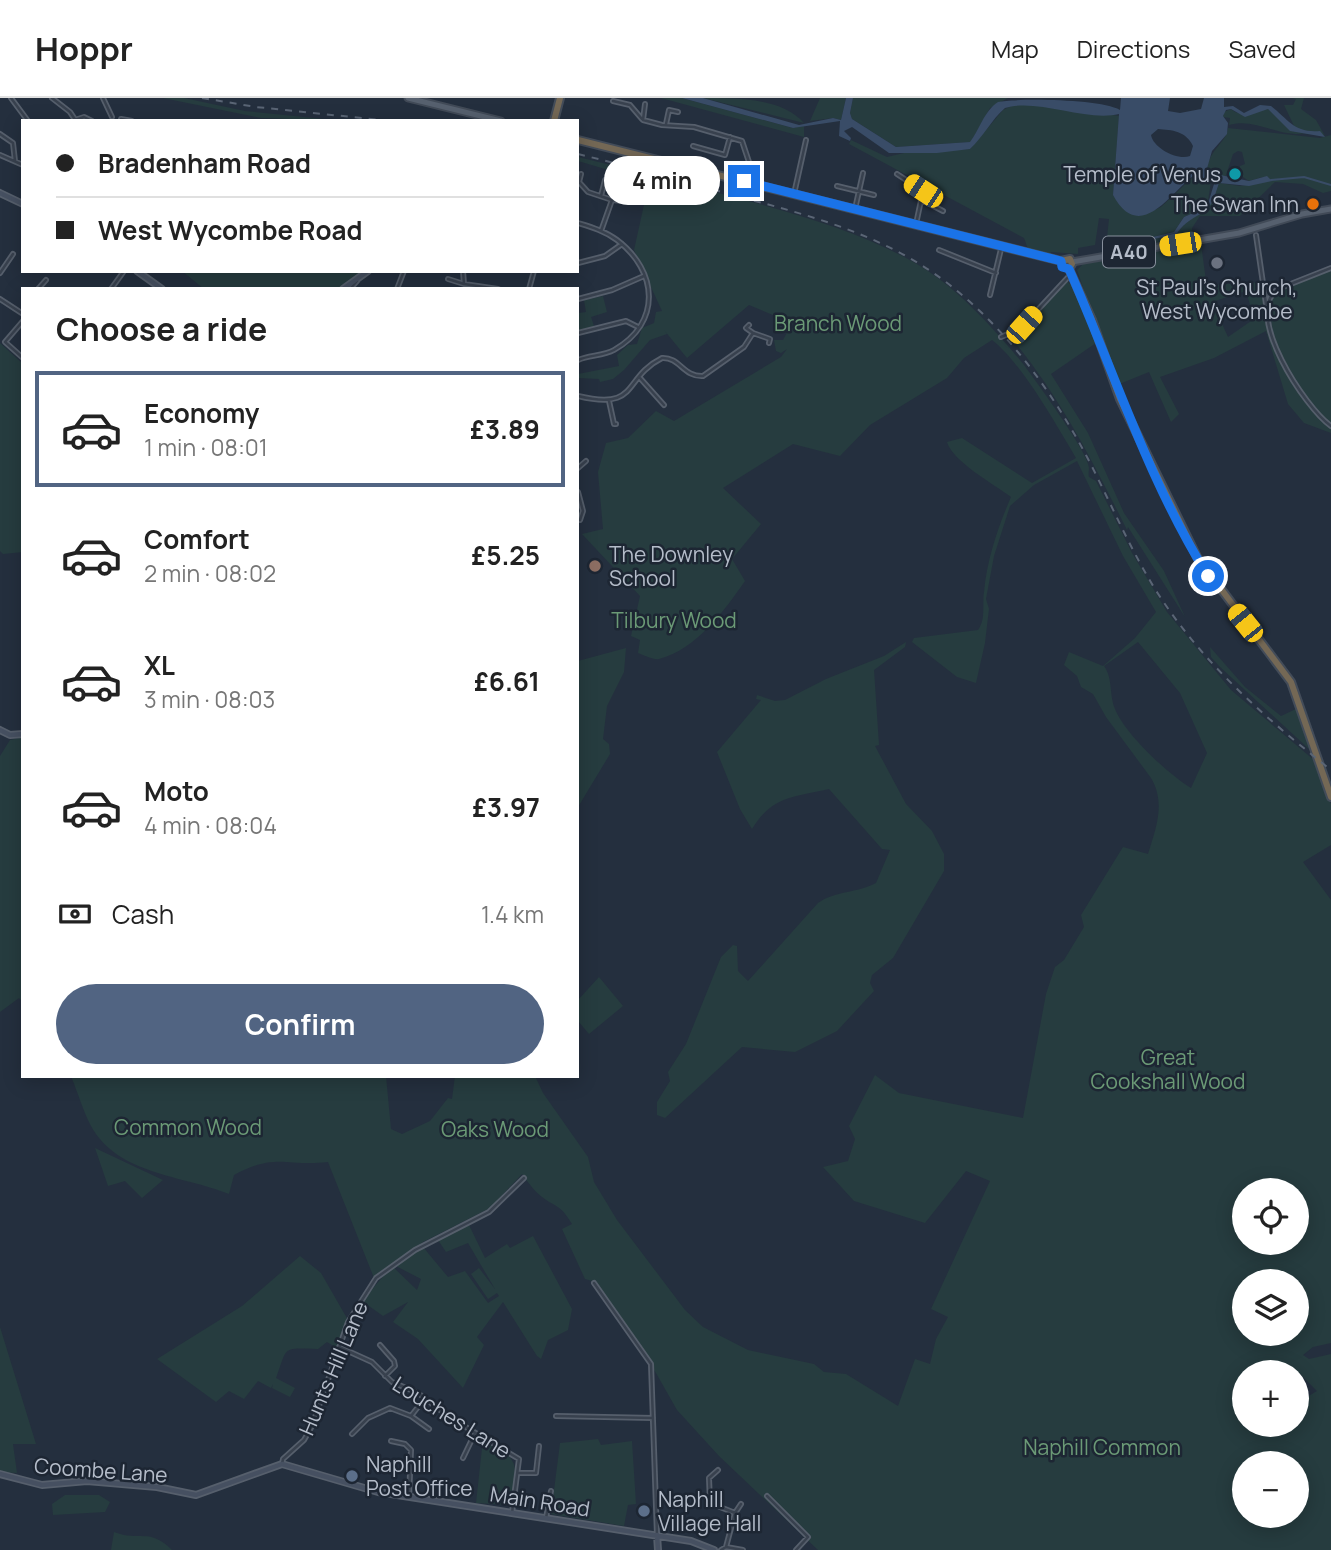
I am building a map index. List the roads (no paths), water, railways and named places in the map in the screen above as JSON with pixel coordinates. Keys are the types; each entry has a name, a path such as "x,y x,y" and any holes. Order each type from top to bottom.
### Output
{"highway":[{"path":"555,119 560,98"},
{"path":"579,140 1061,261 1062,267 1071,268 1120,399 1197,557 1291,682 1306,719 1320,774 1331,797"}],"main road":[{"path":"408,98 489,119"},
{"name":"A40","path":"1071,268 1186,243 1255,232 1302,214 1331,209"}],"street":[{"path":"11,98 27,119"},
{"path":"52,98 75,119"},
{"path":"103,98 112,117"},
{"path":"613,101 630,106 642,119 730,136 746,146 749,162 744,181"},
{"path":"642,119 645,104"},
{"path":"666,124 669,110 678,112"},
{"path":"0,134 13,143 15,161"},
{"path":"693,146 726,155 730,136"},
{"path":"794,194 806,140"},
{"path":"0,155 21,164"},
{"path":"855,208 863,173"},
{"path":"581,174 579,186 612,200 623,201 630,186 636,187"},
{"path":"897,174 923,191 916,224"},
{"path":"601,196 605,180"},
{"path":"837,186 874,195"},
{"path":"0,193 21,203"},
{"path":"601,231 612,200"},
{"path":"922,200 943,211"},
{"path":"579,223 601,231 622,244 644,276 650,304 638,327 614,349 579,360"},
{"path":"1255,232 1278,355 1317,415 1331,426"},
{"path":"579,263 611,253 622,244"},
{"path":"990,295 1002,246"},
{"path":"939,250 996,273"},
{"path":"0,273 13,254"},
{"path":"1001,337 1020,329 1071,268"},
{"path":"1268,306 1271,293 1331,268"},
{"path":"139,273 157,287"},
{"path":"346,287 366,273"},
{"path":"463,273 464,284"},
{"path":"579,299 612,290 644,276"},
{"path":"352,287 358,279"},
{"path":"448,279 484,287"},
{"path":"40,287 46,281"},
{"path":"0,299 21,313"},
{"path":"18,311 21,308"},
{"path":"579,333 626,321 638,327"},
{"path":"21,323 5,342 21,356"},
{"path":"749,325 746,328 753,333 771,339 768,343"},
{"path":"579,397 609,401 624,393 654,362 665,357 672,358 692,375 710,372 744,346 753,333"},
{"path":"691,382 692,375"},
{"path":"640,379 664,405"},
{"path":"652,402 657,398"},
{"path":"609,401 616,424"},
{"path":"579,467 586,460"},
{"path":"580,492 583,518"},
{"path":"0,730 10,735 21,734"},
{"name":"Hunts Hill Lane","path":"280,1465 304,1440 312,1426 348,1322 376,1278 415,1250 489,1212 524,1178"},
{"path":"594,1283 651,1364 658,1550"},
{"path":"380,1345 395,1366 385,1376"},
{"name":"Louches Lane","path":"339,1347 372,1362 392,1382 425,1398 475,1433 519,1459 512,1513"},
{"path":"411,1416 425,1398"},
{"path":"352,1434 368,1418 390,1409 401,1409 429,1429"},
{"path":"555,1416 653,1418"},
{"path":"464,1458 475,1433"},
{"path":"391,1441 411,1450 409,1497"},
{"path":"518,1473 536,1473 539,1446"},
{"name":"Coombe Lane","path":"0,1474 42,1485 87,1481 157,1486 196,1495 280,1465"},
{"name":"Main Road","path":"280,1465 356,1487 699,1542 714,1550"},
{"path":"718,1470 709,1478 710,1503 735,1513"},
{"path":"546,1518 551,1491"},
{"path":"767,1496 808,1538 796,1550"},
{"path":"726,1547 735,1513 741,1504"},
{"path":"721,1550 726,1547 743,1550"}],"water":[{"path":"682,98 703,98 799,125 833,118 841,120 846,98 853,98 850,113 852,119 896,147 970,142 986,115 998,102 1023,100 1059,100 1110,106 1120,110 1121,98 1170,98 1168,111 1180,113 1201,109 1204,98 1224,98 1224,107 1233,106 1244,113 1260,105 1271,106 1298,128 1320,131 1325,137 1290,131 1268,109 1245,117 1231,109 1226,110 1223,116 1228,123 1227,134 1212,151 1206,172 1249,181 1267,176 1272,181 1249,186 1219,183 1215,195 1233,209 1229,211 1214,199 1206,210 1186,223 1176,235 1119,245 1174,232 1184,217 1207,207 1214,184 1195,175 1157,209 1146,215 1135,216 1124,210 1113,195 1119,114 1092,115 1032,106 1005,108 970,149 937,153 889,153 852,127 844,131 851,138 850,141 839,136 840,121 793,128","holes":["1158,129 1178,132 1187,137 1193,146 1190,156 1179,157 1161,149 1151,135"]}],"waterway":[{"path":"1271,180 1304,177 1331,185"}],"railway":[{"path":"202,98 256,107 371,119"},
{"path":"579,154 838,226 909,258 956,290 1001,332 1057,405 1155,589 1192,641 1258,709 1331,770"}],"place":[{"name":"Temple of Venus","path":"1235,174"},
{"name":"The Swan Inn","path":"1313,204"},
{"name":"St Paul's Church, West Wycombe","path":"1217,263"},
{"name":"The Downley School","path":"595,566"},
{"name":"Naphill Post Office","path":"352,1476"},
{"name":"Naphill Village Hall","path":"644,1511"}],"park label":[{"name":"Branch Wood","path":"838,323"},
{"name":"Tilbury Wood","path":"674,620"},
{"name":"Great Cookshall Wood","path":"1168,1069"},
{"name":"Common Wood","path":"188,1127"},
{"name":"Oaks Wood","path":"495,1129"},
{"name":"Naphill Common","path":"1102,1447"}]}
